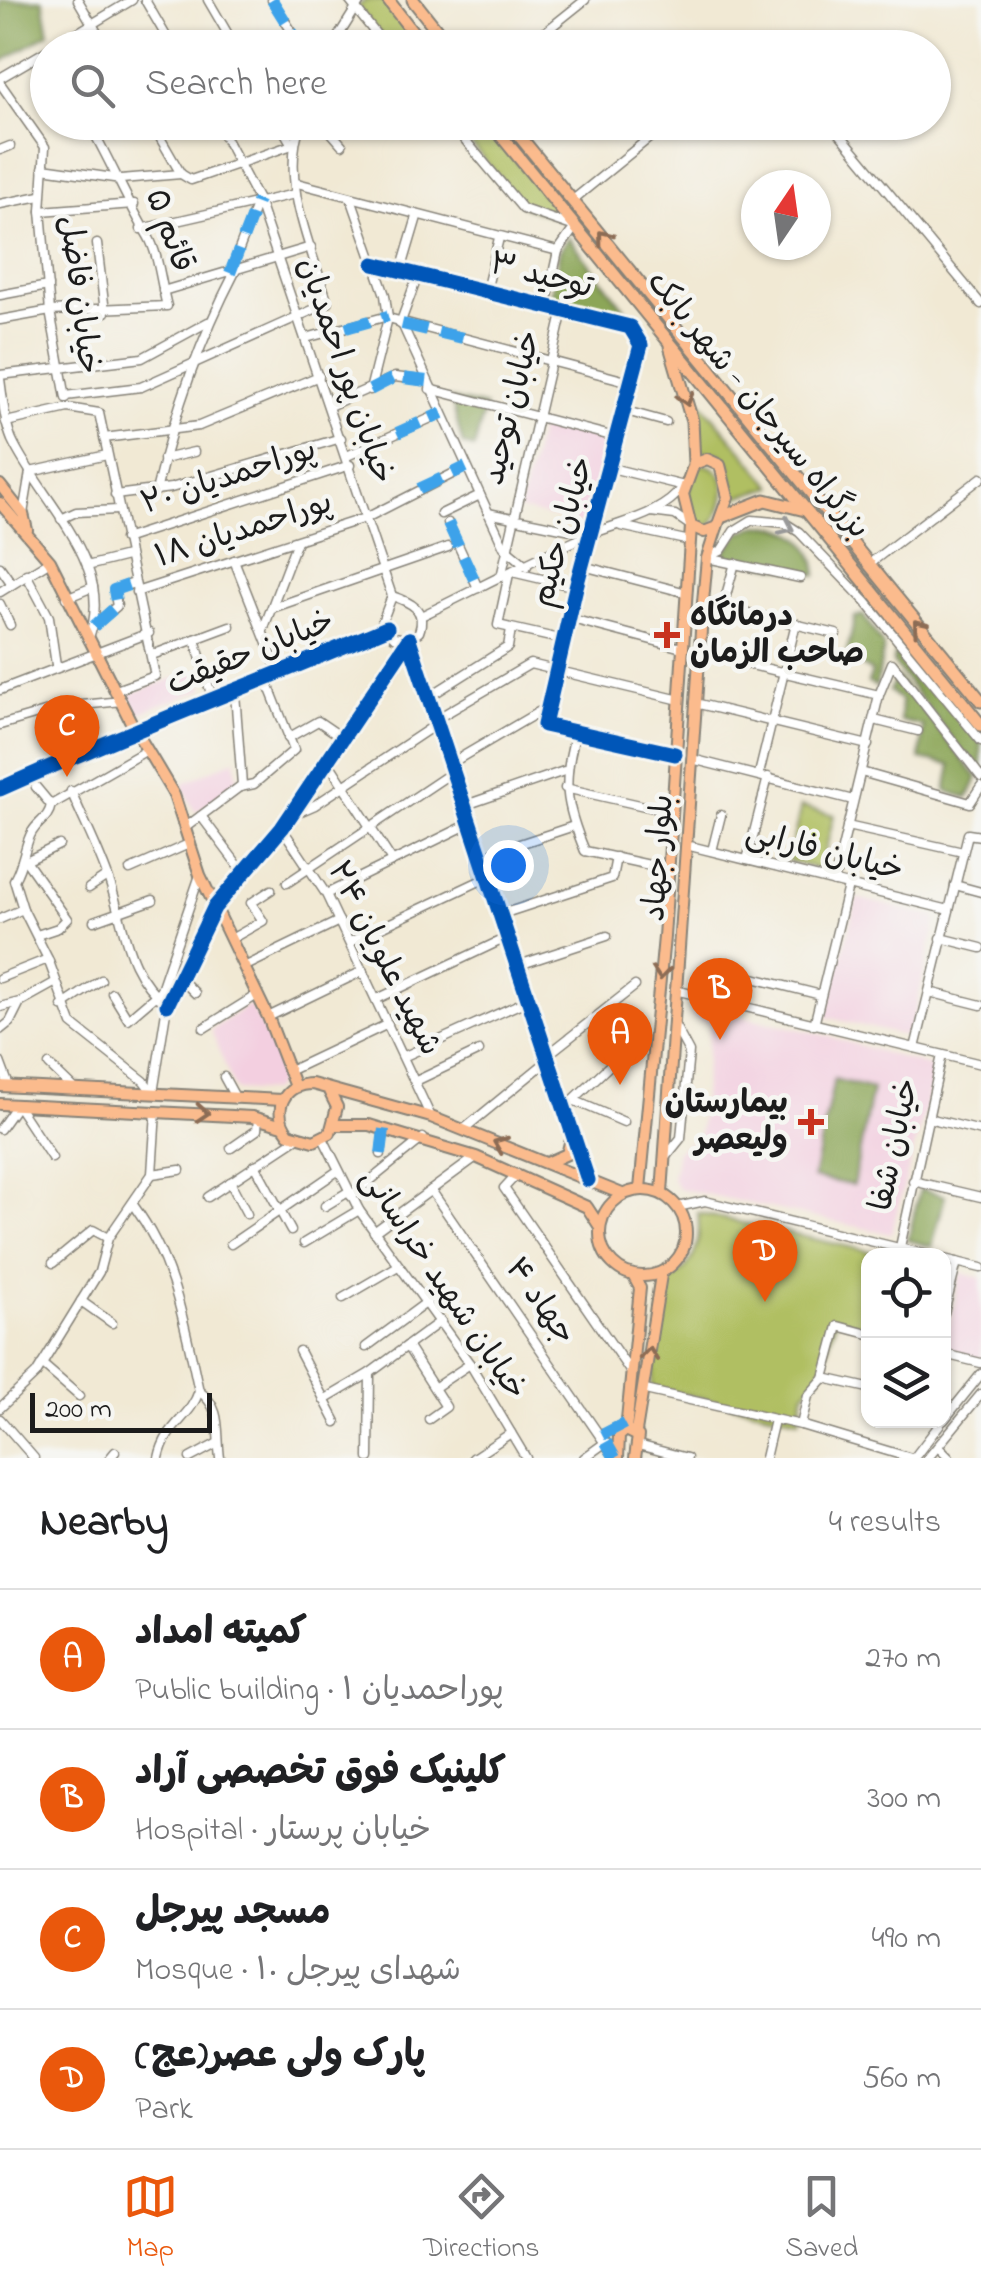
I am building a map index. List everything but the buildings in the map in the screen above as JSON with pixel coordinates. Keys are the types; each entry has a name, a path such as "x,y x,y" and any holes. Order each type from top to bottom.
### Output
{"highway":[{"path":"388,0 408,28 426,15"},
{"path":"413,0 437,30"},
{"name":"بزرگراه سیرجان - شهر بابک","path":"505,140 981,725"},
{"name":"بزرگراه سیرجان - شهر بابک","path":"523,140 981,701"},
{"path":"667,337 692,420 694,464"},
{"path":"721,522 765,500 808,510"}],"main road":[{"path":"707,458 720,465 728,488 721,522 704,532 691,526 685,514 684,486 694,464 707,458"},
{"path":"0,485 24,514 27,531"},
{"path":"0,503 50,561 134,728 174,794 200,875 268,1017 295,1087"},
{"name":"بلوار جهاد","path":"662,1193 703,602 707,558 721,522"},
{"name":"بلوار جهاد","path":"640,1189 664,937 691,526"},
{"path":"664,937 679,939"},
{"path":"283,1126 282,1100 295,1087 312,1084 328,1092 431,1117 622,1194"},
{"path":"4,1086 282,1100"},
{"path":"80,1089 86,1108"},
{"path":"0,1104 258,1118 283,1126 296,1139 322,1138 335,1125 337,1107 328,1092"},
{"path":"335,1125 384,1128 423,1138 517,1174 587,1207 600,1227 612,1263 634,1277 640,1288 630,1428 638,1445 636,1458"},
{"path":"547,1163 567,1154 572,1139"},
{"path":"600,1227 605,1212 622,1194 640,1189 662,1193 684,1219 684,1244 661,1275 645,1390 630,1428 619,1436 617,1458"},
{"path":"634,1277 661,1275"}],"street":[{"path":"78,0 96,30"},
{"path":"82,30 132,0"},
{"path":"145,0 162,30"},
{"path":"208,0 226,30"},
{"path":"272,0 291,30"},
{"path":"548,30 585,0"},
{"path":"339,30 354,2 374,30"},
{"path":"0,80 30,61"},
{"name":"خیابان فاضل","path":"0,80 30,125"},
{"name":"خیابان فاضل","path":"40,140 45,147 40,196 50,311 68,408"},
{"name":"قائم ۵","path":"99,140 149,238 167,306 106,312"},
{"path":"161,140 181,174 192,180 292,148"},
{"name":"خیابان پور احمدیان","path":"226,140 258,200 392,596"},
{"path":"66,396 132,385 142,388 196,360 328,303 296,194 288,140"},
{"path":"292,148 295,140"},
{"path":"337,140 342,146"},
{"path":"465,140 523,209 576,226 558,251 546,306"},
{"path":"574,199 647,140"},
{"path":"845,140 981,304"},
{"path":"0,150 10,146"},
{"path":"43,168 122,179 181,174"},
{"path":"297,183 558,251"},
{"path":"141,228 296,194"},
{"path":"0,204 40,196"},
{"path":"351,198 388,317 370,390"},
{"path":"156,490 170,429 258,200"},
{"path":"41,211 134,204"},
{"path":"401,270 416,216"},
{"path":"486,292 499,238"},
{"path":"0,320 50,311 106,312 96,244"},
{"path":"163,291 311,247"},
{"name":"توحید ۳","path":"374,264 630,327 641,350"},
{"path":"418,275 401,324 504,547 527,566"},
{"path":"0,296 48,286"},
{"name":"خیابان توحید","path":"511,628 498,626 507,574 504,547 562,310"},
{"path":"306,338 388,317 401,324 634,383"},
{"path":"91,647 94,626 87,566 30,472 6,422 0,377 142,358 208,322"},
{"name":"خیابان حکیم","path":"576,732 544,725 547,707 641,350"},
{"path":"104,438 199,426 319,376"},
{"path":"329,406 395,377 619,438"},
{"path":"0,725 119,696 155,676 149,633 127,556 99,414 68,408 6,422"},
{"path":"626,411 666,422"},
{"name":"پوراحمدیان ۲۰","path":"124,539 348,461 397,433 442,414"},
{"path":"115,494 156,490 340,438"},
{"path":"163,460 194,452"},
{"path":"30,472 108,455"},
{"name":"پوراحمدیان ۱۸","path":"135,588 368,517 466,467"},
{"path":"421,616 591,534 651,512 673,500 684,486 611,468"},
{"path":"24,514 30,472"},
{"path":"869,564 981,478"},
{"path":"441,514 480,495"},
{"path":"61,519 76,512 118,510"},
{"path":"651,512 675,516 691,526"},
{"name":"خیابان توحید","path":"488,513 591,534"},
{"path":"707,558 721,551 734,531 752,520 785,523 806,538 821,559 866,602 981,740"},
{"path":"448,523 478,588"},
{"path":"619,526 690,541"},
{"path":"263,630 297,541"},
{"path":"272,608 448,547"},
{"path":"87,566 127,556"},
{"path":"707,558 800,578"},
{"path":"234,560 280,674"},
{"path":"0,592 50,561"},
{"path":"723,606 734,563"},
{"path":"0,566 12,584"},
{"path":"583,566 687,593"},
{"path":"26,574 49,616 56,665"},
{"path":"507,574 576,587"},
{"path":"66,598 92,587"},
{"path":"94,626 117,606 114,590 135,588"},
{"path":"153,1093 167,1004 214,908 282,828 340,736 419,632 421,616 412,602 392,596 382,616 394,637 410,640"},
{"path":"703,602 836,634"},
{"path":"0,604 10,626"},
{"path":"568,618 682,648"},
{"path":"747,860 796,624"},
{"path":"152,655 230,626"},
{"name":"خیابان حقیقت","path":"0,788 134,728 235,693 388,628"},
{"path":"427,698 508,646 511,628 564,640"},
{"path":"0,690 91,647 149,633"},
{"path":"195,639 213,701"},
{"path":"410,640 434,723 588,1180"},
{"path":"700,653 879,696"},
{"path":"834,882 879,696 892,663 981,777"},
{"path":"288,817 347,785 434,723 530,664 680,700"},
{"path":"186,828 241,786 254,784 294,750 266,680"},
{"path":"235,693 241,786"},
{"path":"696,703 868,746"},
{"path":"287,883 498,735 547,707"},
{"path":"874,720 918,730"},
{"path":"288,738 318,721 340,736"},
{"path":"668,869 584,851 574,826 564,772 576,732 675,754"},
{"path":"147,750 51,805 49,816 30,834 26,861 14,880 72,1024 144,1080 153,1093"},
{"path":"692,759 853,800"},
{"path":"326,760 347,785 392,861"},
{"path":"463,806 564,772"},
{"path":"861,772 970,803 981,786"},
{"path":"36,787 51,805"},
{"path":"565,788 671,812"},
{"path":"72,791 107,876 115,914 135,970 167,1004"},
{"path":"712,851 721,815"},
{"path":"201,816 243,872"},
{"path":"326,894 469,824"},
{"path":"480,857 574,826"},
{"path":"847,826 963,852"},
{"name":"شهید علویان ۲۴","path":"282,828 326,894 431,1117"},
{"path":"915,1048 968,834 981,836"},
{"path":"130,870 192,843"},
{"path":"26,861 59,845"},
{"name":"خیابان فارابی","path":"686,845 949,910"},
{"path":"499,914 612,878 616,857"},
{"path":"26,861 66,920 58,928 37,934"},
{"path":"112,992 128,1019 157,996 200,875"},
{"path":"89,888 107,876"},
{"path":"350,942 486,878"},
{"path":"955,885 981,892"},
{"path":"814,1025 848,886"},
{"path":"231,939 263,921 251,903 271,890"},
{"path":"94,921 153,900"},
{"path":"0,918 23,909"},
{"path":"244,967 339,921"},
{"path":"516,966 607,936"},
{"path":"377,999 506,938"},
{"path":"941,938 981,948"},
{"path":"0,978 48,959"},
{"path":"268,1017 364,971"},
{"path":"749,976 821,995"},
{"path":"181,979 196,993"},
{"path":"62,1006 101,980"},
{"path":"0,1007 20,1002 56,982"},
{"path":"464,1129 635,986"},
{"path":"676,990 981,1064"},
{"path":"928,992 981,1004"},
{"path":"204,1028 257,995"},
{"path":"405,1056 526,1001"},
{"path":"0,1030 10,1022 20,1002"},
{"path":"664,1159 682,1138 690,1052 672,1022"},
{"path":"291,1070 388,1024"},
{"path":"416,1081 479,1050"},
{"name":"خیابان شفا","path":"900,1246 942,1055"},
{"path":"0,1062 4,1086"},
{"path":"561,1105 574,1100 610,1065"},
{"path":"49,1066 80,1089"},
{"path":"224,1077 236,1098"},
{"path":"574,1100 624,1122"},
{"path":"0,1129 17,1104 52,1158"},
{"path":"0,1408 42,1364 99,1272 108,1238 134,1206 152,1174 156,1110"},
{"path":"231,1148 257,1130 258,1118"},
{"path":"928,1118 981,1131"},
{"path":"381,1154 384,1128"},
{"name":"خیابان شهید خراسانی","path":"322,1138 336,1172 359,1210 470,1364 526,1458"},
{"path":"325,1206 350,1194 423,1138"},
{"path":"208,1196 296,1139"},
{"path":"374,1232 476,1157"},
{"path":"256,1165 291,1231"},
{"path":"152,1174 180,1170"},
{"path":"231,1244 336,1172"},
{"path":"517,1174 504,1188 633,1376"},
{"path":"913,1181 981,1197"},
{"path":"230,1182 247,1214"},
{"name":"جهاد ۴","path":"431,1190 617,1458"},
{"path":"677,1207 705,1201 906,1248"},
{"path":"134,1206 152,1231 175,1278 199,1391 195,1404 172,1425 159,1458"},
{"path":"304,1242 359,1210"},
{"path":"52,1263 92,1230 108,1238"},
{"path":"951,1260 981,1268"},
{"path":"951,1283 956,1262"},
{"path":"343,1298 398,1266"},
{"path":"81,1301 112,1322"},
{"path":"366,1347 427,1302"},
{"path":"324,1400 441,1321"},
{"path":"800,1425 808,1396 824,1378 838,1326 861,1332"},
{"path":"407,1346 446,1407 428,1419"},
{"path":"299,1351 336,1422"},
{"path":"951,1356 981,1363"},
{"path":"42,1364 80,1396"},
{"path":"434,1388 470,1364"},
{"path":"358,1458 369,1456 370,1372"},
{"path":"951,1404 981,1374"},
{"path":"824,1378 861,1386"},
{"path":"645,1390 800,1425 913,1458 937,1428"},
{"path":"199,1391 215,1402 220,1458"},
{"path":"928,1458 979,1400"},
{"path":"0,1419 34,1458"},
{"path":"765,1458 774,1420"},
{"path":"584,1458 604,1438 630,1428"},
{"path":"473,1458 511,1433"},
{"path":"190,1458 218,1443"},
{"path":"638,1445 687,1458"},
{"path":"938,1447 948,1458"}],"shaded area":[{"path":"541,424 608,439 588,525 519,510"},
{"path":"196,671 204,689 137,714 133,708 129,694"},
{"path":"235,759 238,788 195,812 182,784"},
{"path":"857,898 937,918 909,1037 826,1017"},
{"path":"250,1004 285,1074 272,1092 235,1090 211,1030"},
{"name":"بیمارستان ولیعصر","path":"701,1007 820,1034 936,1068 891,1234 678,1188 672,1179 677,1151 699,1136 710,1023 692,1017 694,1010"},
{"path":"961,1273 981,1278 981,1359 951,1352 951,1318"}],"green space":[{"path":"0,0 43,0 48,30 30,30 30,45 0,63"},
{"path":"366,0 386,0 410,30 376,30 357,7"},
{"path":"468,140 499,140 567,221 524,207"},
{"path":"568,237 636,323 549,304 560,250"},
{"path":"451,399 485,407 474,448 463,445"},
{"path":"700,401 773,487 734,498 730,466 721,454 700,451"},
{"path":"701,464 712,467 723,480 723,499 710,527 692,520 688,506 689,483"},
{"path":"758,525 781,528 799,537 811,553 817,575 721,556 740,533"},
{"path":"863,615 884,647 876,687 868,683 872,672 846,656 855,617"},
{"path":"898,641 981,741 981,776 893,663"},
{"path":"897,677 977,778 968,798 946,791 951,765 920,759 923,726 900,721 901,701 889,691"},
{"path":"801,807 834,815 821,870 788,861"},
{"path":"834,1079 872,1089 853,1185 813,1178"},
{"path":"920,1189 945,1196 932,1247 908,1240"},
{"path":"698,1213 861,1250 861,1325 836,1319 820,1377 804,1392 799,1419 651,1387 664,1286 689,1263 699,1236"}],"marked path":[{"path":"272,0 291,30"},
{"path":"230,273 258,200"},
{"path":"346,328 388,316"},
{"path":"402,324 463,338"},
{"path":"370,390 395,377 427,381"},
{"path":"397,433 442,413"},
{"path":"419,489 466,467"},
{"path":"448,523 478,588"},
{"path":"94,626 117,606 114,590 134,583"},
{"path":"381,1154 384,1129"},
{"path":"602,1435 627,1422"},
{"path":"606,1442 615,1458"}],"cycle path":[{"path":"374,264 630,327 641,345 576,587 544,725 675,754"},
{"path":"0,789 387,628"},
{"path":"409,639 588,1180"},
{"path":"167,1005 214,908 282,828 409,639"}],"place":[{"name":"درمانگاه صاحب الزمان","path":"667,635"},
{"name":"مسجد پیرجل","path":"67,777"},
{"name":"کلینیک فوق تخصصی آراد","path":"720,1040"},
{"name":"کمیته امداد","path":"620,1085"},
{"name":"بیمارستان ولیعصر","path":"811,1122"},
{"name":"پارک ولی عصر(عج)","path":"765,1302"}]}
